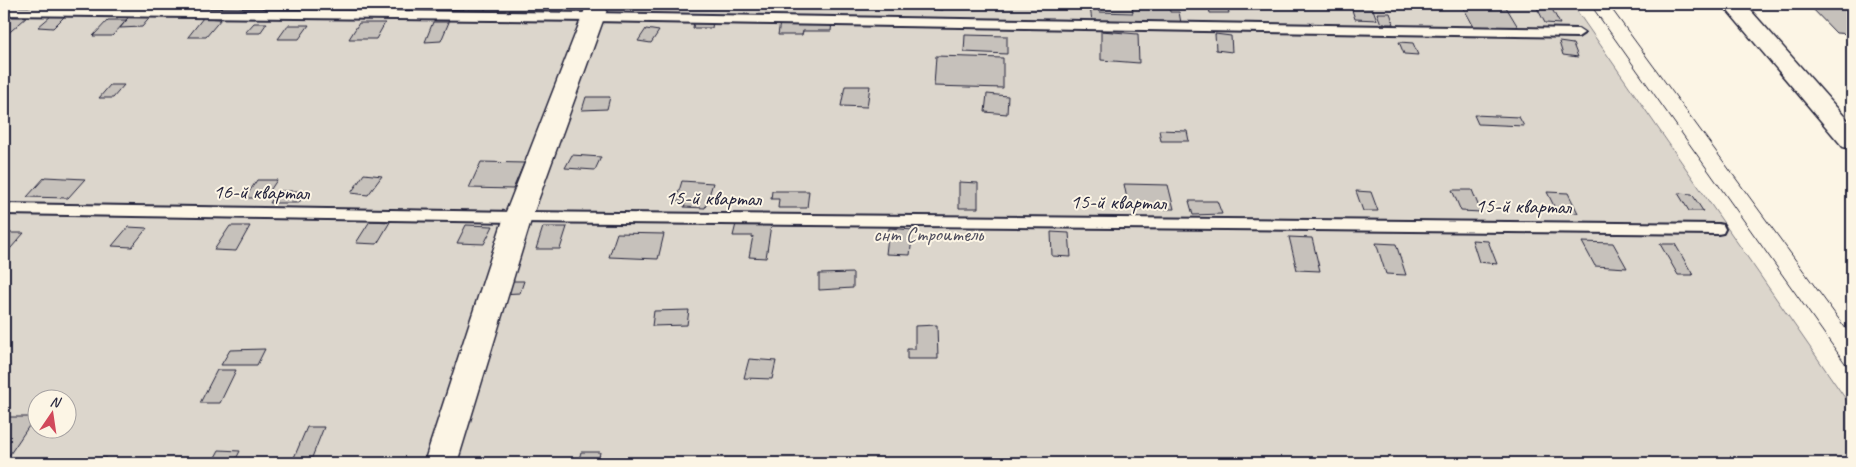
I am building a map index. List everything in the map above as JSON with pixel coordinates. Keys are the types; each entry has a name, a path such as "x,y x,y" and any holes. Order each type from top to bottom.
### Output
{"street":[{"path":"1733,4 1852,141"},
{"path":"440,463 518,217 595,10"}],"lane":[{"path":"4,11 595,10 1578,33"},
{"name":"16-й квартал","path":"4,209 518,217"},
{"name":"15-й квартал","path":"518,217 1718,229"}],"green space":[{"name":"снт Строитель","path":"4,4 1572,4 1852,408 1852,463 4,463"}],"building":[{"path":"57,4 82,4 77,8 54,7"},
{"path":"449,4 468,4 463,10 445,9"},
{"path":"549,4 585,4 583,8 548,6"},
{"path":"930,4 944,4 943,10 929,9"},
{"path":"1154,4 1169,4 1170,12 1179,12 1181,23 1092,21 1090,7 1098,7 1099,12 1133,13 1132,6 1154,6"},
{"path":"1208,4 1227,4 1229,13 1210,13"},
{"path":"1350,4 1371,4 1377,20 1355,19"},
{"path":"1808,4 1852,4 1852,34 1836,33"},
{"path":"472,5 487,7 483,12 468,11"},
{"path":"1463,7 1506,7 1518,27 1474,27"},
{"path":"1537,8 1552,9 1560,24 1545,23"},
{"path":"1377,13 1390,13 1394,24 1381,24"},
{"path":"130,15 152,15 142,27 120,28"},
{"path":"51,16 65,16 53,28 38,27"},
{"path":"6,17 27,17 4,37 4,19"},
{"path":"203,18 221,19 206,37 188,37"},
{"path":"108,20 127,20 112,36 93,36"},
{"path":"694,21 713,21 712,28 693,28"},
{"path":"433,22 449,22 441,41 425,42"},
{"path":"780,22 832,22 831,31 803,31 802,35 778,35"},
{"path":"254,23 267,23 260,33 245,33"},
{"path":"359,23 385,23 376,39 349,39"},
{"path":"288,25 309,25 299,39 278,39"},
{"path":"646,29 659,31 651,43 638,41"},
{"path":"1101,31 1138,34 1139,63 1101,60"},
{"path":"1215,34 1231,36 1232,52 1216,50"},
{"path":"965,35 1007,36 1007,54 964,52"},
{"path":"1399,42 1413,43 1418,55 1404,54"},
{"path":"1559,42 1573,44 1578,57 1563,55"},
{"path":"936,56 1003,58 1003,88 934,86"},
{"path":"110,85 124,85 113,98 99,98"},
{"path":"845,86 870,86 867,107 841,106"},
{"path":"987,94 1008,96 1007,114 985,112"},
{"path":"586,97 610,97 607,109 582,110"},
{"path":"1474,115 1519,117 1524,126 1478,124"},
{"path":"1159,130 1187,131 1189,141 1161,141"},
{"path":"572,155 601,157 595,170 565,168"},
{"path":"481,162 524,163 513,189 469,188"},
{"path":"364,174 382,176 368,195 351,193"},
{"path":"45,177 85,179 68,198 27,197"},
{"path":"257,180 277,180 265,198 245,198"},
{"path":"682,181 713,183 705,208 684,207 686,201 676,201"},
{"path":"959,182 978,183 978,208 959,208"},
{"path":"1124,184 1168,185 1174,209 1129,209"},
{"path":"1452,190 1472,190 1481,212 1461,211"},
{"path":"277,191 305,191 299,203 270,203"},
{"path":"772,191 809,191 807,208 778,208 779,199 771,199"},
{"path":"1356,191 1371,192 1378,211 1363,211"},
{"path":"1547,192 1568,193 1578,213 1557,212"},
{"path":"1678,193 1692,194 1703,211 1689,211"},
{"path":"1189,201 1217,201 1222,214 1193,215"},
{"path":"370,221 390,222 377,244 356,243"},
{"path":"736,224 771,225 766,258 749,257 753,236 733,236"},
{"path":"466,225 493,226 484,244 457,243"},
{"path":"230,226 250,226 236,251 214,250"},
{"path":"128,227 147,228 132,247 112,246"},
{"path":"543,227 567,227 560,249 536,249"},
{"path":"889,228 913,230 910,255 886,254"},
{"path":"1051,232 1069,233 1071,257 1052,256"},
{"path":"4,233 24,233 4,256"},
{"path":"617,233 664,234 658,259 609,257"},
{"path":"1289,237 1312,238 1320,271 1297,270"},
{"path":"1472,240 1488,241 1497,264 1479,262"},
{"path":"1582,242 1613,243 1627,268 1595,266"},
{"path":"1376,243 1396,244 1406,275 1386,274"},
{"path":"1660,244 1675,244 1693,275 1678,275"},
{"path":"853,273 853,288 819,290 819,274"},
{"path":"504,281 524,281 520,293 500,294"},
{"path":"689,310 687,325 652,326 654,311"},
{"path":"937,325 938,359 907,359 907,349 915,349 915,326"},
{"path":"265,349 257,365 221,365 230,350"},
{"path":"749,359 776,361 772,379 744,378"},
{"path":"217,370 236,370 220,403 200,403"},
{"path":"4,417 28,417 28,427 4,463"},
{"path":"307,427 324,427 311,460 293,460"},
{"path":"219,450 240,451 234,463 212,463"},
{"path":"581,452 600,452 598,463 578,463"},
{"path":"81,458 106,458 103,463 78,463"},
{"path":"475,460 496,460 495,463 474,463"}],"tram line":[{"path":"1590,4 1852,373"},
{"path":"1608,4 1852,337"}]}
